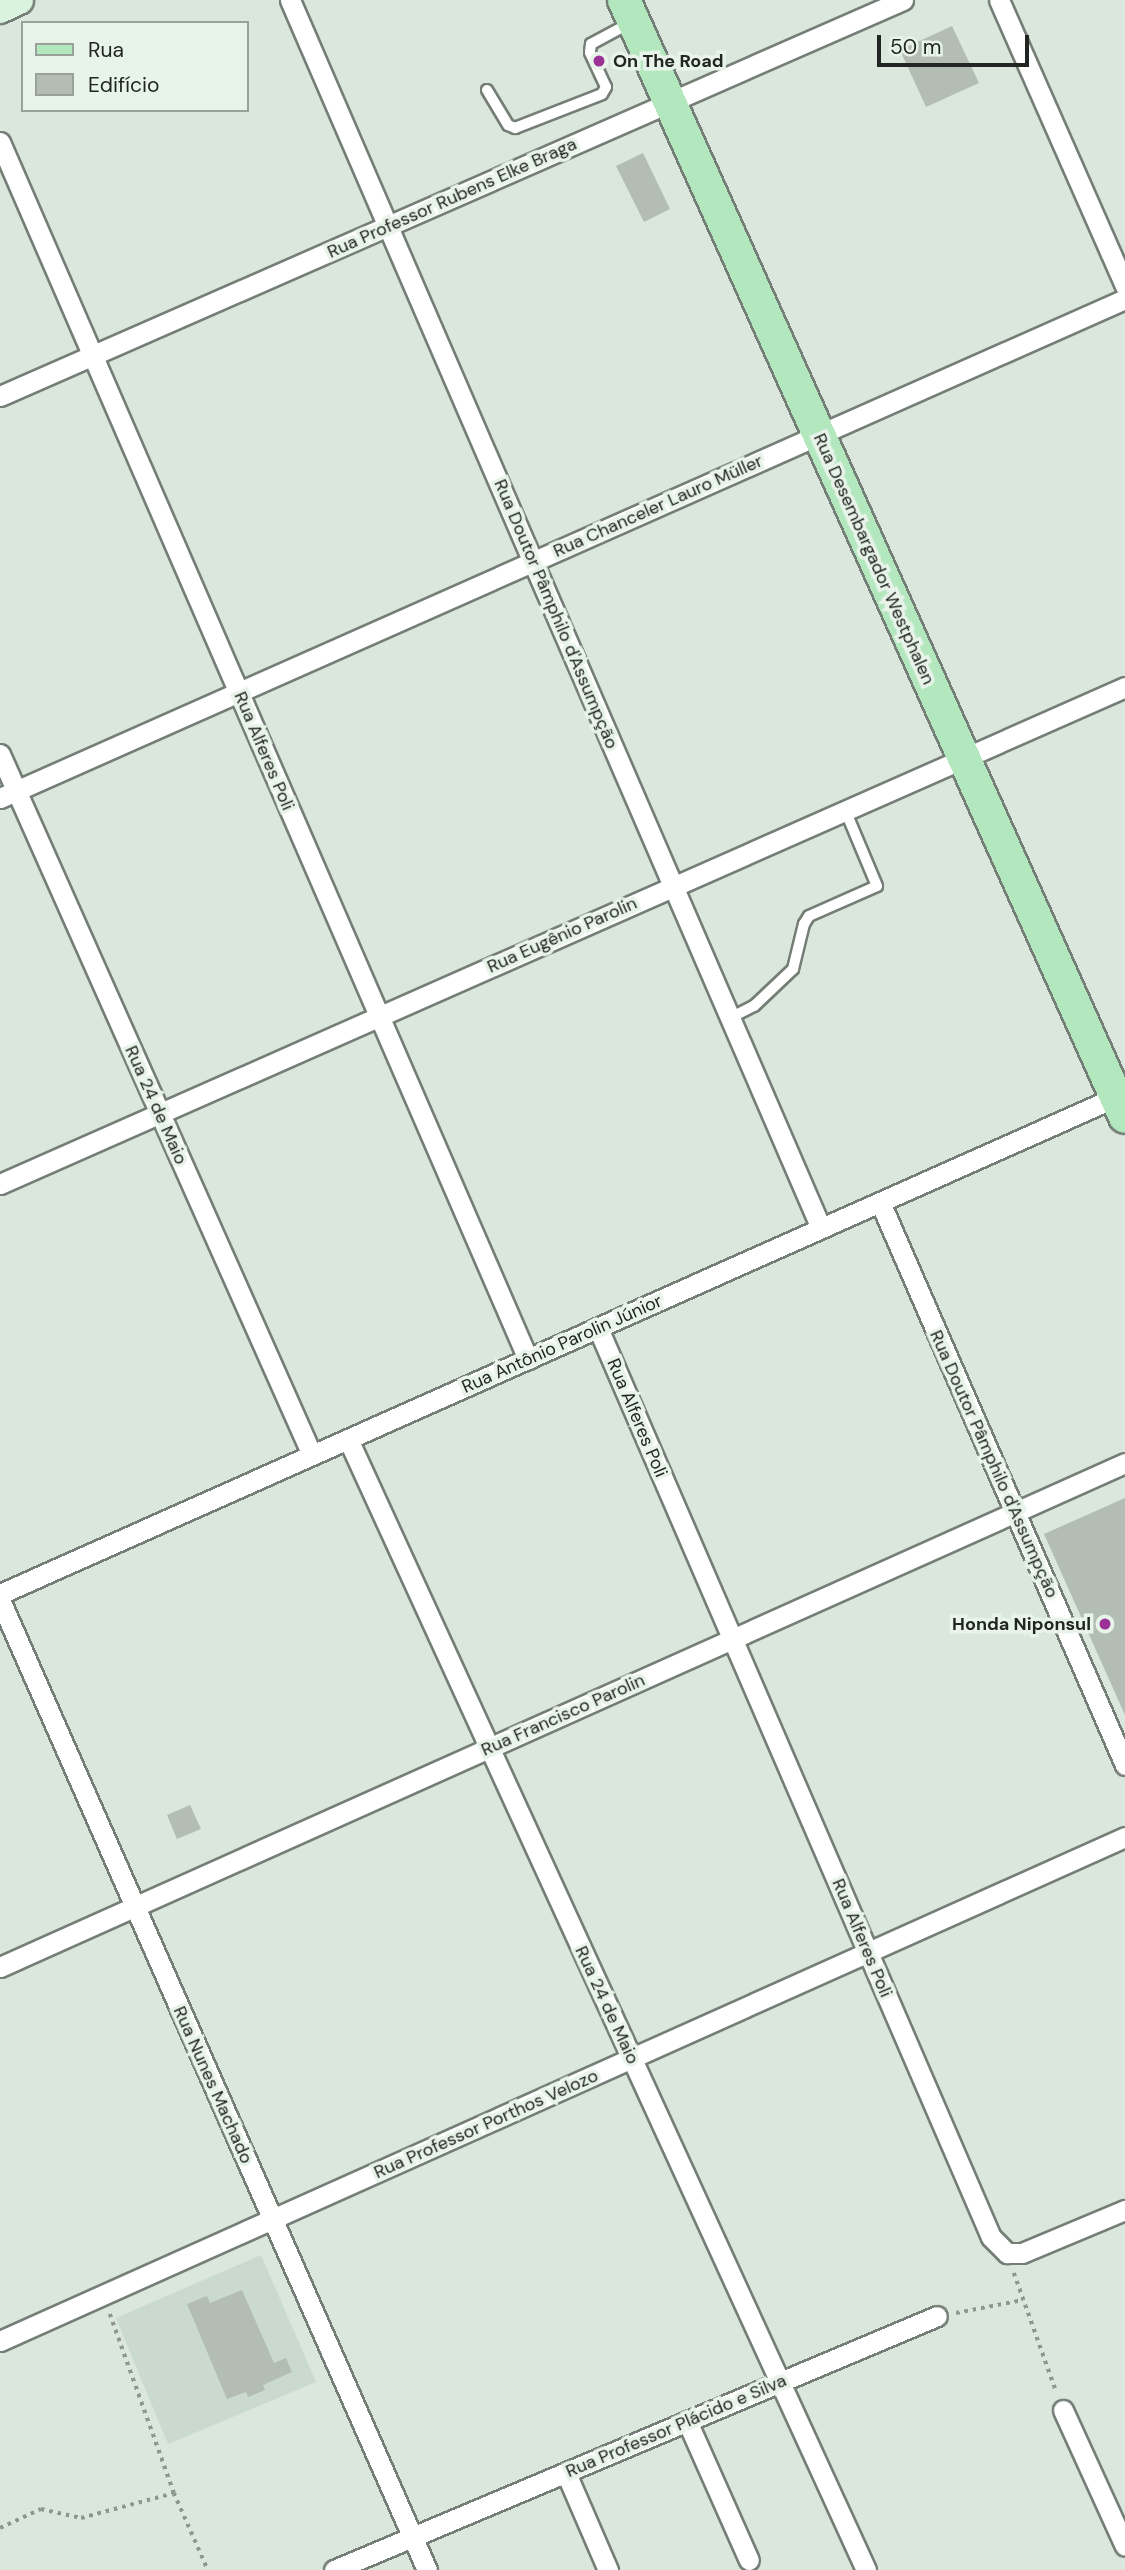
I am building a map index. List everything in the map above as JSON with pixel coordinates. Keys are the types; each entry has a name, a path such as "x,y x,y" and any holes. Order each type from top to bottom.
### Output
{"main road":[{"path":"0,9 19,0"},
{"name":"Rua Desembargador Westphalen","path":"629,11 964,758 1122,1102"}],"street":[{"name":"Rua Doutor Pâmphilo d'Assumpção","path":"290,0 821,1228"},
{"name":"Rua Professor Rubens Elke Braga","path":"0,396 903,0"},
{"path":"999,0 1125,286"},
{"name":"Rua Alferes Poli","path":"0,142 527,1359"},
{"name":"Rua Chanceler Lauro Müller","path":"8,795 1125,299"},
{"name":"Rua Eugênio Parolin","path":"0,1184 1125,687"},
{"name":"Rua 24 de Maio","path":"0,754 8,795 160,1113 312,1455"},
{"name":"Rua Antônio Parolin Júnior","path":"0,1594 880,1202 1122,1102"},
{"name":"Rua Doutor Pâmphilo d'Assumpção","path":"880,1202 1125,1765"},
{"name":"Rua Alferes Poli","path":"598,1328 991,2237 1007,2253"},
{"name":"Rua 24 de Maio","path":"348,1439 866,2570"},
{"name":"Rua Francisco Parolin","path":"0,1967 1125,1463"},
{"name":"Rua Nunes Machado","path":"0,1600 427,2570"},
{"name":"Rua Professor Porthos Velozo","path":"0,2342 1125,1837"},
{"path":"1007,2253 1030,2251 1125,2210"},
{"name":"Rua Professor Plácido e Silva","path":"334,2570 937,2316"},
{"path":"1063,2410 1125,2546"},
{"path":"687,2421 749,2560"},
{"path":"566,2473 608,2570"}],"lane":[{"path":"487,90 508,125 515,128 602,94 606,87 590,52 591,44 629,11"},
{"path":"730,1017 754,1006 793,970 804,924 809,916 877,886 845,810"}],"path":[{"path":"1007,2253 1063,2410"},
{"path":"103,2295 174,2493 208,2570"},
{"path":"937,2316 1023,2300"},
{"path":"0,2528 41,2509 81,2518 174,2493"}],"shaded area":[{"path":"261,2255 316,2382 168,2444 116,2318"}],"building":[{"path":"952,26 979,83 926,107 900,50"},
{"path":"643,153 670,209 644,222 616,166"},
{"name":"Honda Niponsul","path":"1125,1498 1125,1715 1044,1534"},
{"path":"190,1805 201,1829 177,1839 167,1815"},
{"path":"242,2290 274,2363 286,2358 292,2372 263,2385 265,2390 248,2397 246,2392 227,2399 187,2304 207,2296 210,2303"}],"place":[{"name":"On The Road","path":"599,61"},
{"name":"Honda Niponsul","path":"1105,1624"}]}
